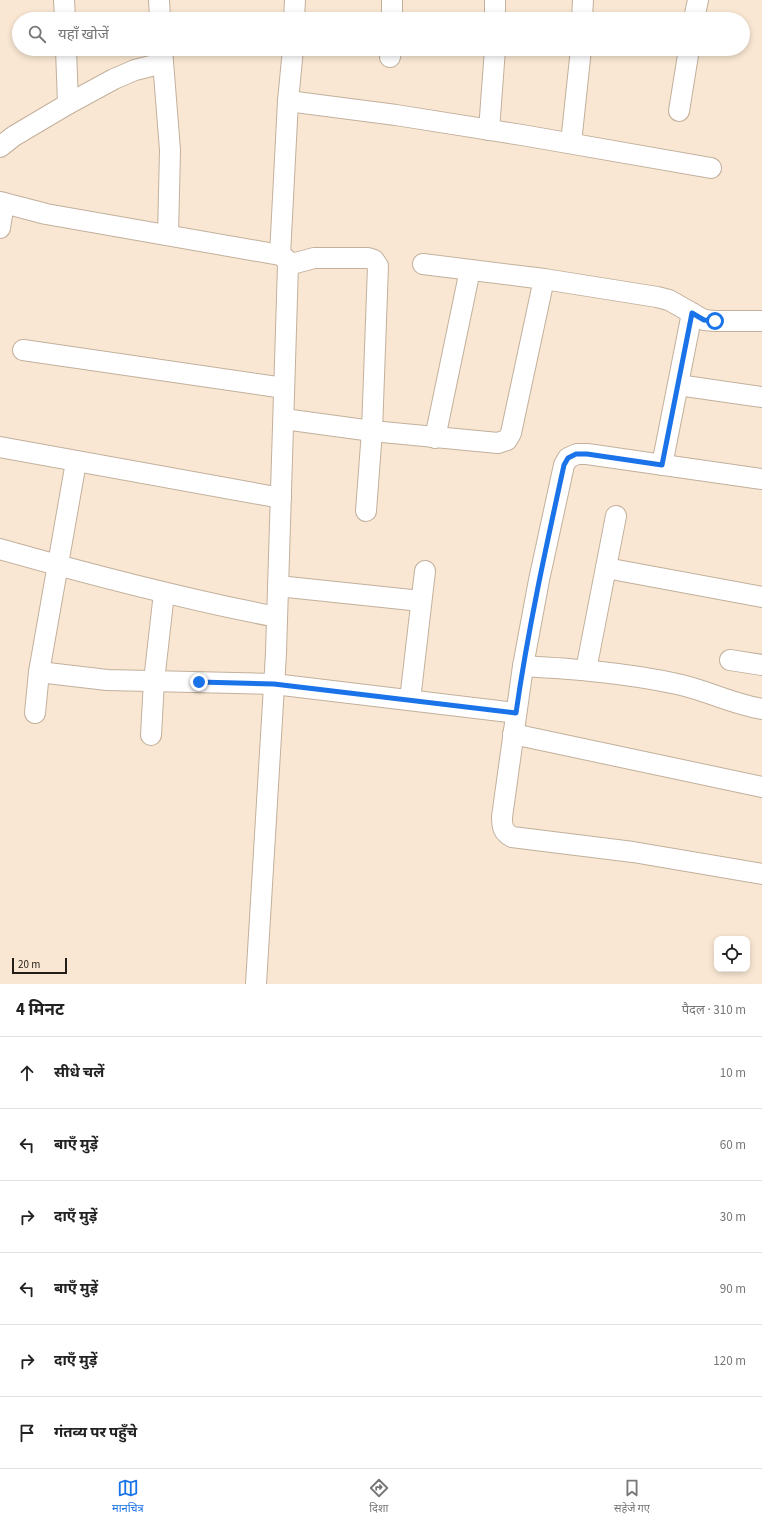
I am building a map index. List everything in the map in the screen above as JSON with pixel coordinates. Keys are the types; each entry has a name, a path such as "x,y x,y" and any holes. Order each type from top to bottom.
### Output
{"street":[{"path":"64,0 65,12"},
{"path":"158,0 159,12"},
{"path":"294,12 295,0"},
{"path":"392,0 392,12"},
{"path":"495,0 495,12"},
{"path":"582,12 583,0"},
{"path":"695,12 698,0"},
{"path":"66,56 68,104"},
{"path":"0,147 14,136 68,104 114,79 163,56 170,150 168,235"},
{"path":"256,984 277,617 284,419 284,260 288,101 292,56"},
{"path":"489,130 494,56"},
{"path":"571,143 580,56"},
{"path":"679,111 688,56"},
{"path":"288,101 396,115 571,143 711,168"},
{"path":"0,228 2,202 46,214 168,235 284,260 314,258 360,258 374,260 378,266 372,431 366,511"},
{"path":"423,264 544,279 669,300 704,320 762,321"},
{"path":"435,438 470,270"},
{"path":"284,419 435,438 498,443 507,440 511,433 544,279"},
{"path":"662,465 692,313"},
{"path":"23,350 284,388"},
{"path":"678,385 762,397"},
{"path":"0,447 281,498"},
{"path":"762,480 587,454 576,454 568,458 564,465 539,580 523,666 502,817 502,826 505,833 512,837 633,852 762,874"},
{"path":"36,713 39,672 76,462"},
{"path":"586,670 616,516"},
{"path":"0,549 164,593 277,617"},
{"path":"606,568 762,597"},
{"path":"410,700 425,571"},
{"path":"278,586 421,601"},
{"path":"151,735 154,681 164,593"},
{"path":"730,660 762,665"},
{"path":"523,666 586,670 678,684 734,703 762,709"},
{"path":"39,672 107,680 274,684 516,713"},
{"path":"513,734 762,787"}],"route":[{"path":"199,682 274,684 516,713 539,580 564,465 568,458 576,454 587,454 662,465 692,313 704,320 715,321"}]}
